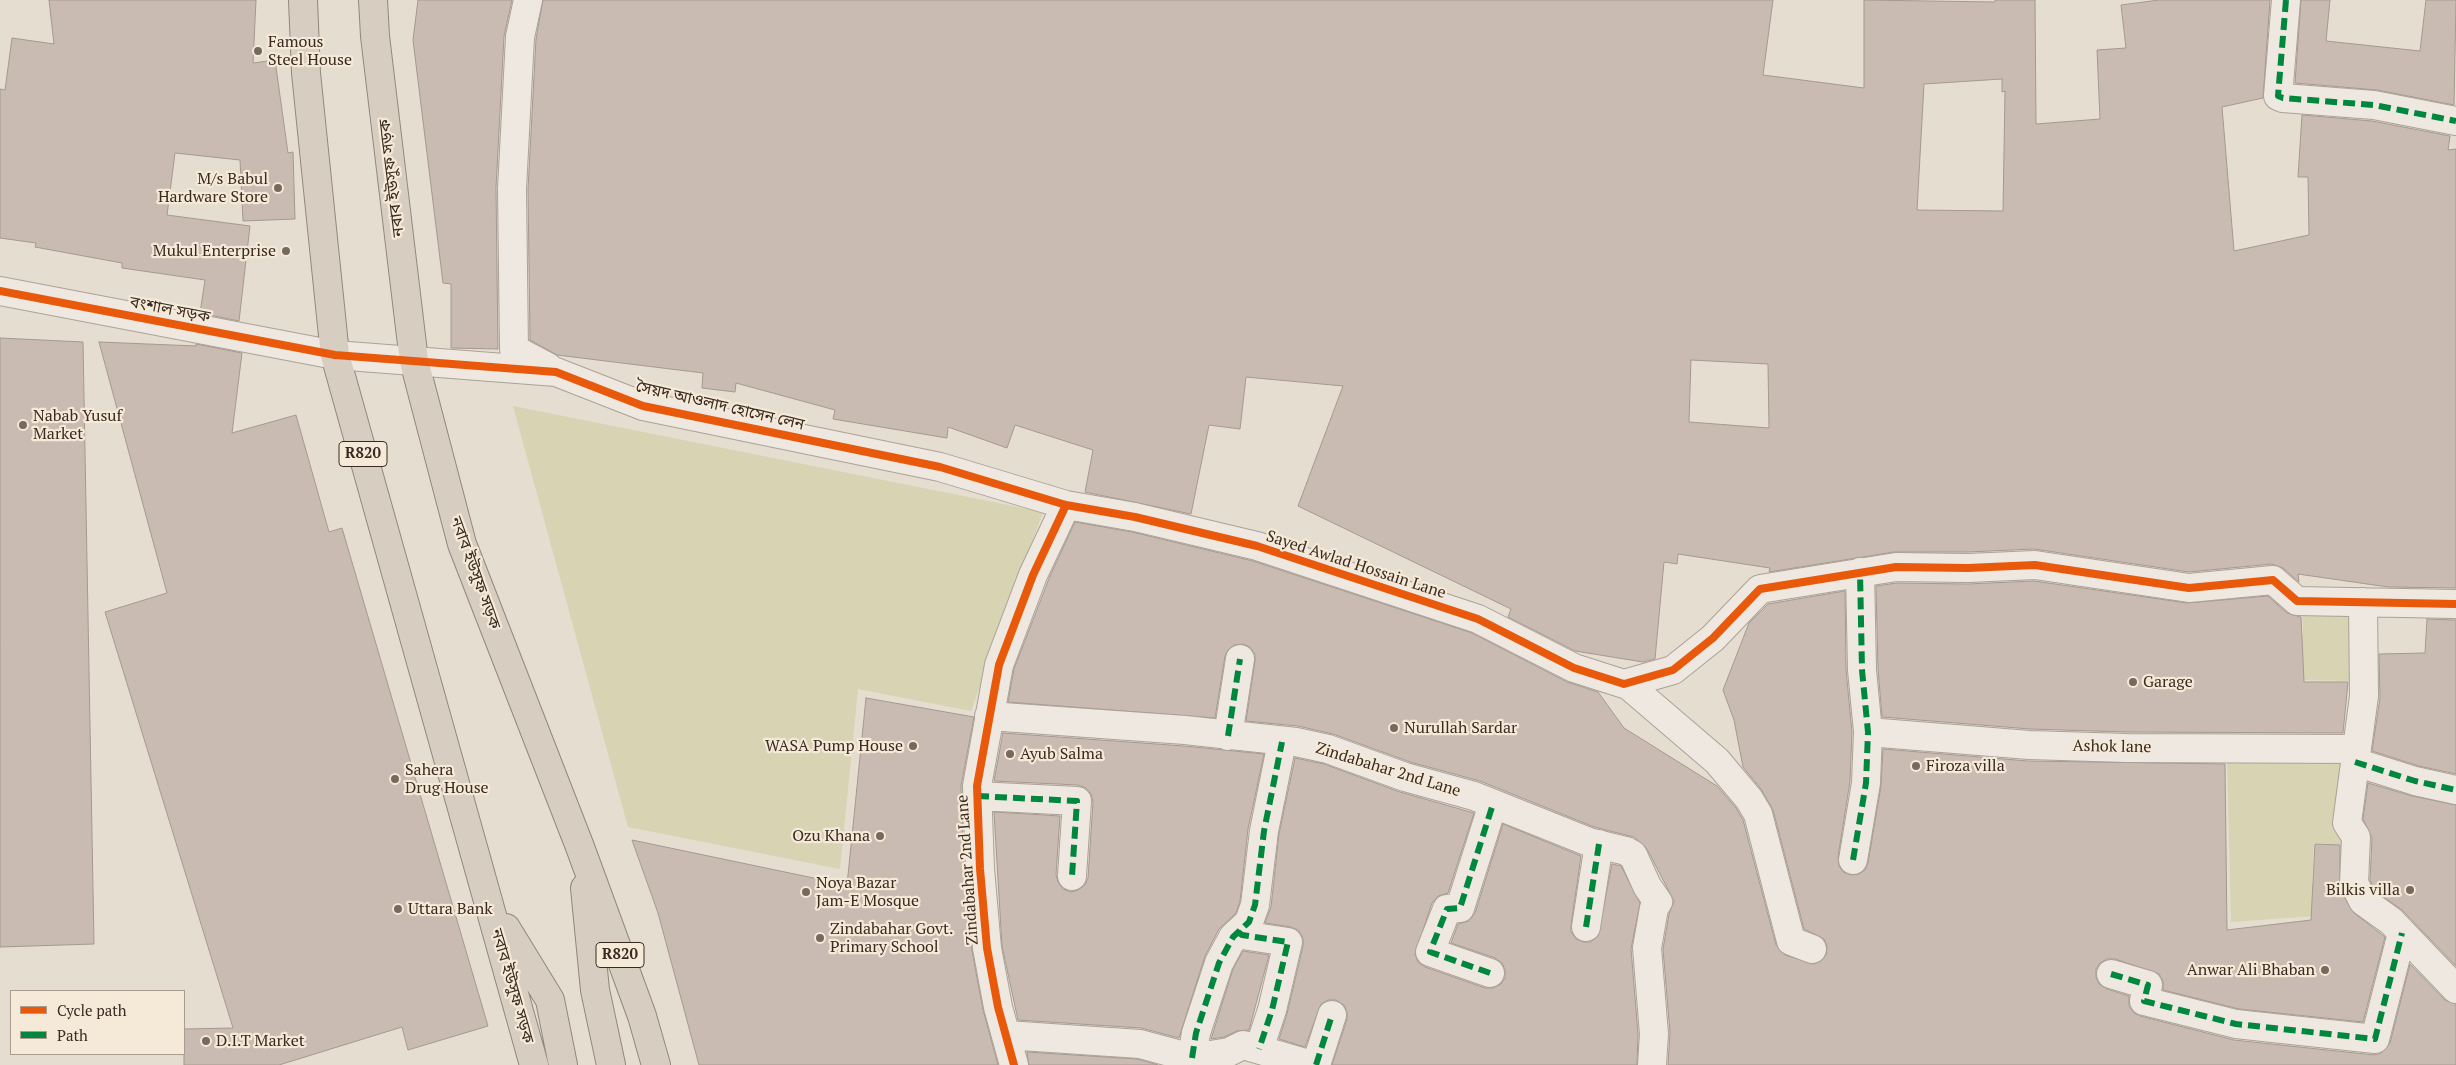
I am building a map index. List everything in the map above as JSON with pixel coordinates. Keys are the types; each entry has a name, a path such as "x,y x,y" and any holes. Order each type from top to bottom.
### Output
{"highway":[{"name":"নবাব ইউসুফ সড়ক","path":"303,0 306,73 335,355 534,1065"},
{"name":"নবাব ইউসুফ সড়ক","path":"373,0 376,46 414,361 462,544 580,847 642,1016 656,1065"},
{"path":"580,847 595,990 611,1065"},
{"path":"487,897 550,1000 563,1065"}],"street":[{"path":"528,0 520,37 512,189 514,349 556,372"},
{"path":"2286,0 2278,96 2283,98 2374,105 2456,121"},
{"name":"বংশাল সড়ক","path":"0,291 335,355"},
{"name":"সৈয়দ আওলাদ হোসেন লেন","path":"335,355 556,372 643,406 940,467 1066,505"},
{"name":"Sayed Awlad Hossain Lane","path":"1066,505 1135,517 1257,546 1478,619 1574,668 1627,684"},
{"name":"Zindabahar 2nd Lane","path":"1014,1065 987,948 980,869 977,786 999,665 1033,575 1066,505"},
{"path":"1627,684 1673,670 1713,638 1760,588 1896,566 1968,568 2034,564 2189,588 2273,580 2298,601 2456,604"},
{"path":"1853,860 1866,783 1868,732 1862,670 1860,572"},
{"path":"2363,602 2364,696 2347,823 2356,837 2354,883 2363,901 2391,922 2456,990"},
{"path":"1228,736 1240,658"},
{"path":"1627,684 1717,762 1749,799 1758,814 1791,941 1812,949"},
{"name":"Zindabahar 2nd Lane","path":"990,716 1185,730 1282,742 1296,742 1328,749 1405,777 1493,804 1537,822 1626,851 1633,855 1647,886 1658,902 1654,908 1647,948 1654,1034 1652,1065"},
{"name":"Ashok lane","path":"1868,732 2029,745 2356,756 2415,782 2456,790"},
{"path":"1192,1058 1196,1033 1219,963 1238,932 1249,922 1255,905 1264,831 1282,742"},
{"name":"Zindabahar 2nd Lane","path":"977,796 1077,800 1072,876"},
{"path":"1490,973 1430,952 1447,909 1460,908 1493,804"},
{"path":"1587,927 1601,844"},
{"path":"1238,932 1242,935 1288,942 1272,1010 1259,1049"},
{"path":"2111,974 2148,985 2144,1000 2226,1022 2375,1039 2402,933"},
{"path":"1316,1065 1332,1015"},
{"path":"1006,1035 1140,1044 1192,1058 1229,1052 1243,1044 1312,1065"}],"shaded area":[{"path":"513,406 1043,512 971,711 858,689 840,869 628,827"},
{"path":"2302,606 2352,606 2353,681 2300,680 2301,634 2303,634"},
{"path":"2227,755 2350,756 2351,845 2314,843 2312,884 2349,885 2372,912 2231,922"}],"building":[{"path":"49,0 256,0 253,63 275,60 288,153 293,152 295,219 243,221 240,160 175,153 167,215 250,226 239,321 200,313 205,280 122,268 122,263 35,247 36,243 0,238 0,89 5,90 12,38 54,44"},
{"path":"418,0 512,0 504,36 496,188 498,349 451,348 451,284 443,283 413,40"},
{"path":"543,0 1773,0 1763,75 1864,88 1864,0 1995,2 1995,0 2035,0 2036,124 2100,119 2097,50 2126,48 2121,5 2159,0 2270,0 2263,98 2222,107 2234,251 2309,235 2308,177 2298,177 2302,115 2372,121 2450,136 2448,150 2456,149 2456,588 2388,587 2298,574 2299,582 2283,568 2272,564 2189,572 2034,549 1968,552 1894,552 1769,572 1770,568 1678,554 1677,564 1664,562 1655,659 1643,662 1575,651 1508,617 1511,609 1298,506 1343,386 1246,377 1240,429 1209,425 1191,514 1085,492 1093,450 1015,425 1007,448 948,427 947,438 833,419 835,410 736,383 735,392 702,388 703,373 557,355 530,340 528,189 536,39","holes":["2002,79 2002,92 2005,91 2003,211 1917,210 1924,84","1691,360 1768,364 1769,428 1689,422"]},
{"path":"2301,0 2330,0 2326,41 2420,51 2426,0 2456,0 2454,105 2377,90 2295,83"},
{"path":"0,338 83,342 94,944 0,947"},
{"path":"99,342 196,346 196,344 242,353 232,433 296,415 329,532 342,528 488,1026 408,1050 402,1027 279,1065 184,1065 185,1029 233,1028 105,612 167,593"},
{"path":"1075,522 1132,532 1253,561 1472,633 1567,682 1598,692 1624,728 1717,786 1736,808 1743,820 1776,945 1785,955 1814,964 1821,961 1826,955 1827,946 1824,939 1804,929 1773,810 1761,789 1743,767 1734,720 1723,690 1749,623 1768,604 1845,591 1846,670 1852,732 1850,781 1838,857 1839,866 1843,872 1851,875 1859,874 1865,870 1868,863 1881,786 1883,749 2028,761 2225,764 2227,930 2311,920 2315,844 2340,845 2340,890 2354,913 2385,937 2363,1022 2239,1009 2163,990 2163,981 2159,974 2115,959 2107,959 2100,963 2096,969 2096,977 2099,984 2107,989 2129,996 2129,1006 2134,1013 2140,1016 2234,1040 2374,1055 2381,1053 2390,1043 2410,964 2445,1000 2456,1004 2456,1065 1668,1065 1670,1033 1663,949 1669,914 1674,901 1647,849 1634,837 1594,827 1480,781 1410,762 1333,734 1298,726 1246,721 1255,654 1250,647 1243,644 1234,645 1225,656 1215,718 1008,702 1014,669 1050,576"},
{"path":"2034,581 2187,603 2268,596 2287,613 2301,617 2304,682 2348,682 2343,733 2126,732 2030,729 1882,717 1878,669 1876,586 1897,583 1968,584"},
{"path":"2427,619 2456,620 2456,774 2419,766 2372,751 2380,698 2379,654 2425,653"},
{"path":"866,698 974,717 961,786 964,870 972,951 983,1010 998,1065 699,1065 658,913 632,840 847,885"},
{"path":"1003,733 1184,746 1264,754 1248,829 1240,901 1236,913 1219,929 1205,956 1179,1038 1141,1028 1018,1020 1002,946 994,812 1060,816 1056,875 1063,889 1071,892 1085,885 1088,878 1093,802 1091,794 1086,788 1078,785 994,781"},
{"path":"1295,758 1324,764 1400,792 1474,813 1448,893 1438,896 1432,903 1415,954 1418,962 1425,967 1485,988 1493,988 1501,984 1505,978 1505,970 1502,963 1495,958 1451,943 1458,924 1469,921 1475,913 1503,824 1581,856 1571,932 1576,939 1583,942 1591,942 1598,936 1612,864 1621,866 1640,903 1631,949 1638,1034 1637,1065 1332,1065 1347,1019 1344,1005 1336,1000 1328,1000 1321,1004 1305,1047 1279,1039 1287,1014 1303,946 1303,938 1298,930 1291,927 1265,923 1271,907 1279,834"},
{"path":"2368,783 2412,796 2456,805 2456,966 2402,910 2375,891 2370,880 2372,838 2363,819"},
{"path":"1243,951 1269,955 1249,1030 1237,1031 1224,1037 1211,1039 1233,969"},
{"path":"1027,1052 1137,1059 1158,1065 1029,1065"}],"marked path":[{"path":"2286,0 2278,96 2283,98 2374,105 2456,121"},
{"path":"1853,860 1866,783 1868,732 1862,670 1860,572"},
{"path":"1228,736 1240,659"},
{"path":"1192,1058 1196,1033 1219,963 1233,937 1249,922 1255,905 1264,831 1282,742"},
{"path":"2355,762 2415,781 2456,790"},
{"path":"977,796 1077,801 1072,876"},
{"path":"1490,973 1430,952 1447,909 1460,908 1493,804"},
{"path":"1586,927 1599,844"},
{"path":"1238,932 1242,935 1288,942 1272,1010 1259,1049"},
{"path":"2111,974 2148,985 2144,1001 2236,1024 2375,1039 2402,933"},
{"path":"1316,1065 1332,1015"}],"cycle path":[{"path":"0,291 335,355 556,372 643,406 940,467 1066,505 1135,517 1257,546 1478,619 1574,668 1624,684 1673,670 1713,638 1760,589 1896,567 1968,568 2035,565 2189,588 2273,580 2297,601 2456,604"},
{"path":"1014,1065 998,1007 987,948 980,869 977,786 999,665 1033,575 1066,505"}],"place":[{"name":"Famous Steel House","path":"258,51"},
{"name":"M/s Babul Hardware Store","path":"278,188"},
{"name":"Mukul Enterprise","path":"286,251"},
{"name":"Nabab Yusuf Market","path":"23,425"},
{"name":"Garage","path":"2133,682"},
{"name":"Nurullah Sardar","path":"1394,728"},
{"name":"WASA Pump House","path":"913,746"},
{"name":"Ayub Salma","path":"1010,754"},
{"name":"Firoza villa","path":"1916,766"},
{"name":"Sahera Drug House","path":"395,779"},
{"name":"Ozu Khana","path":"880,836"},
{"name":"Bilkis villa","path":"2410,890"},
{"name":"Noya Bazar Jam-E Mosque","path":"806,892"},
{"name":"Uttara Bank","path":"398,909"},
{"name":"Zindabahar Govt. Primary School","path":"820,938"},
{"name":"Anwar Ali Bhaban","path":"2325,970"},
{"name":"D.I.T Market","path":"206,1041"}]}
